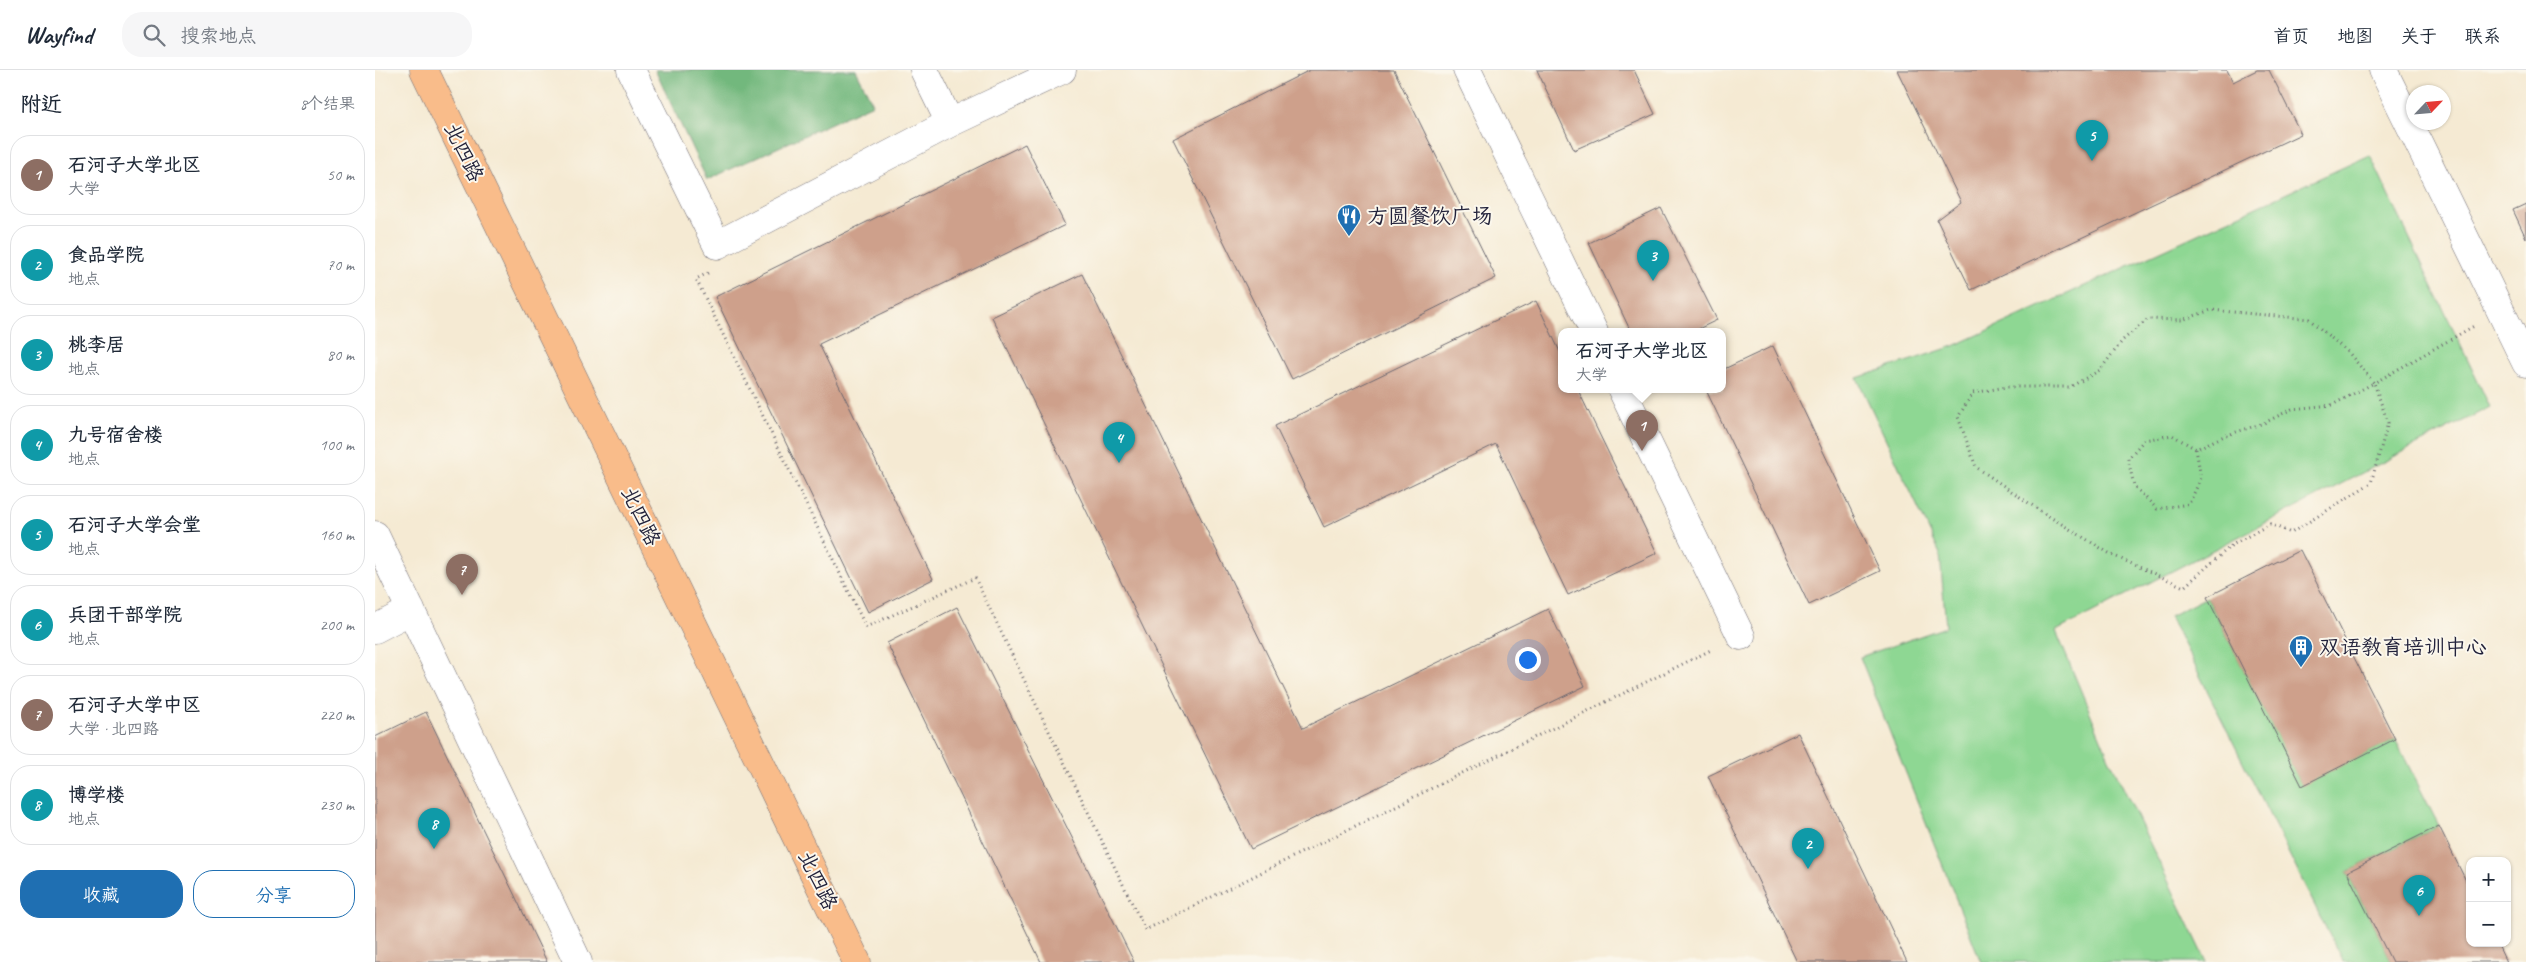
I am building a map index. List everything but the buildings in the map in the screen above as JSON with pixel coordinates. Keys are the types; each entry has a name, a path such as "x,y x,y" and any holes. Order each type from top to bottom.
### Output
{"main road":[{"name":"北四路","path":"424,70 857,962"}],"street":[{"path":"631,70 717,245 950,123 1062,70"},
{"path":"924,70 950,123"},
{"path":"1467,70 1592,328"},
{"path":"2383,70 2526,363"},
{"path":"1623,393 1741,636"},
{"path":"375,534 578,962"},
{"path":"375,629 411,610"}],"path":[{"path":"717,245 725,265 696,279 866,628 975,578 1145,930 1741,636"},
{"path":"2211,310 2309,319 2349,353 2375,383 2388,423 2371,483 2291,533 2270,524 2232,545 2183,587 2112,555 2042,512 1976,467 1958,417 1973,392 2006,387 2070,387 2100,370 2123,340 2148,319 2182,320 2211,310"},
{"path":"2196,449 2224,436 2264,423 2292,409 2332,405 2375,383 2501,311"},
{"path":"2172,435 2196,449 2201,478 2189,504 2157,509 2134,486 2128,459 2144,440 2172,435"}],"green space":[{"path":"655,70 856,70 873,104 707,180"},
{"path":"2370,155 2490,407 2056,631 2109,758 2207,962 1981,962 1860,657 1946,627 1940,554 1857,378 1954,346"},
{"path":"2207,597 2302,785 2395,739 2439,826 2347,872 2392,962 2343,962 2170,616"}],"place":[{"name":"石河子大学会堂","path":"2092,161"},
{"name":"方圆餐饮广场","path":"1349,237"},
{"name":"桃李居","path":"1653,281"},
{"name":"石河子大学北区","path":"1642,451"},
{"name":"九号宿舍楼","path":"1119,463"},
{"name":"石河子大学中区","path":"462,595"},
{"name":"双语教育培训中心","path":"2301,668"},
{"name":"博学楼","path":"434,849"},
{"name":"食品学院","path":"1808,869"},
{"name":"兵团干部学院","path":"2419,916"}]}
